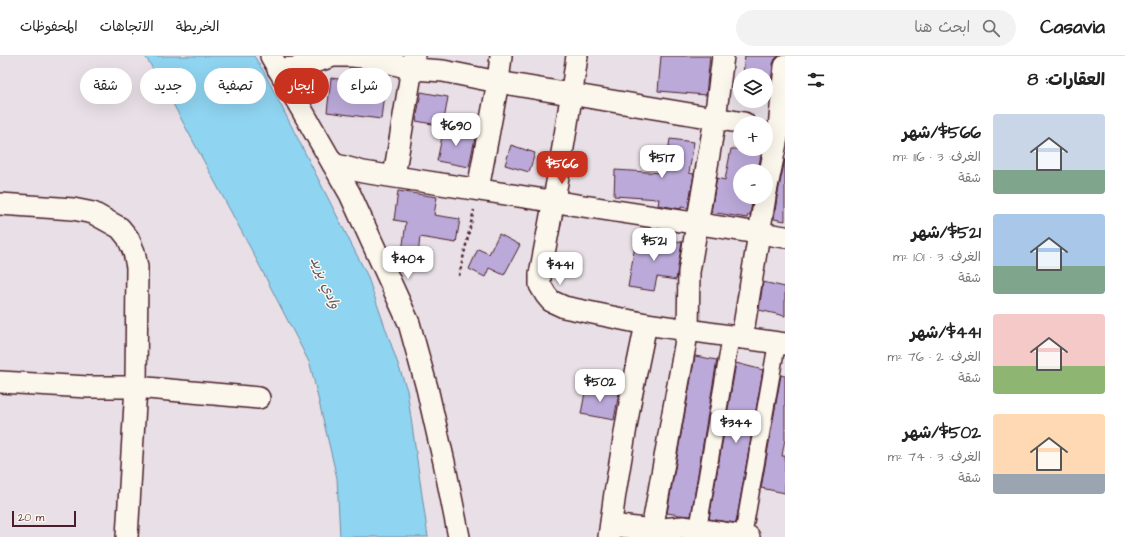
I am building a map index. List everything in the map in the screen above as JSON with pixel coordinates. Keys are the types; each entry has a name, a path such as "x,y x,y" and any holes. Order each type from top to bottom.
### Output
{"street":[{"path":"274,63 296,68 333,56 352,56 413,62 443,71 498,82 733,121"},
{"path":"478,189 498,82 501,56"},
{"path":"576,56 572,94 540,274 540,285 551,300 564,307 646,324 781,343 746,536 683,527 652,530 610,531 631,398 646,324"},
{"path":"652,530 688,329 689,272 715,119 723,56"},
{"path":"394,176 413,62"},
{"path":"274,63 333,164 363,221 409,323 429,396 459,537"},
{"path":"771,164 785,66"},
{"path":"333,164 363,172 785,237"},
{"path":"0,204 73,209 93,213 120,228 128,238 134,252 137,267 136,387 127,537"},
{"path":"698,529 764,204"},
{"path":"0,382 88,387 136,387 260,398"}],"path":[{"path":"458,276 478,189"}],"water":[{"name":"وادي يزيد","path":"145,56 254,56 262,68 204,68 204,104 266,104 266,76 274,92 274,104 280,104 367,275 407,390 428,537 340,537 337,478 310,364 252,251 173,104 196,104 196,68 152,68"}],"building":[{"path":"661,56 710,56 706,95 658,91"},
{"path":"745,56 779,56 775,59 773,68 744,68"},
{"path":"331,78 337,79 337,104 383,104 381,119 327,112"},
{"path":"421,92 448,97 443,126 416,121"},
{"path":"444,127 476,133 469,167 437,161"},
{"path":"670,139 694,142 689,173 694,174 688,208 681,207 681,209 658,205 659,199 614,196 615,170 663,173 663,170 665,171"},
{"path":"511,145 535,153 529,172 505,165"},
{"path":"731,149 733,149 733,156 761,156 759,164 733,164 733,204 752,204 750,215 748,215 747,218 711,212 717,178 725,180"},
{"path":"785,159 785,221 774,219"},
{"path":"398,191 437,197 434,215 460,219 456,243 420,237 418,255 402,252 406,222 394,220"},
{"path":"499,234 520,245 504,275 489,268 485,277 469,269 478,249 489,254"},
{"path":"637,234 682,242 676,280 657,277 654,291 628,287"},
{"path":"763,282 785,287 785,316 759,310"},
{"path":"695,356 717,360 691,516 667,513"},
{"path":"736,363 763,370 736,523 709,519"},
{"path":"781,375 785,376 785,439 782,456 785,456 785,493 761,488"},
{"path":"586,387 619,392 614,420 581,414"}]}
